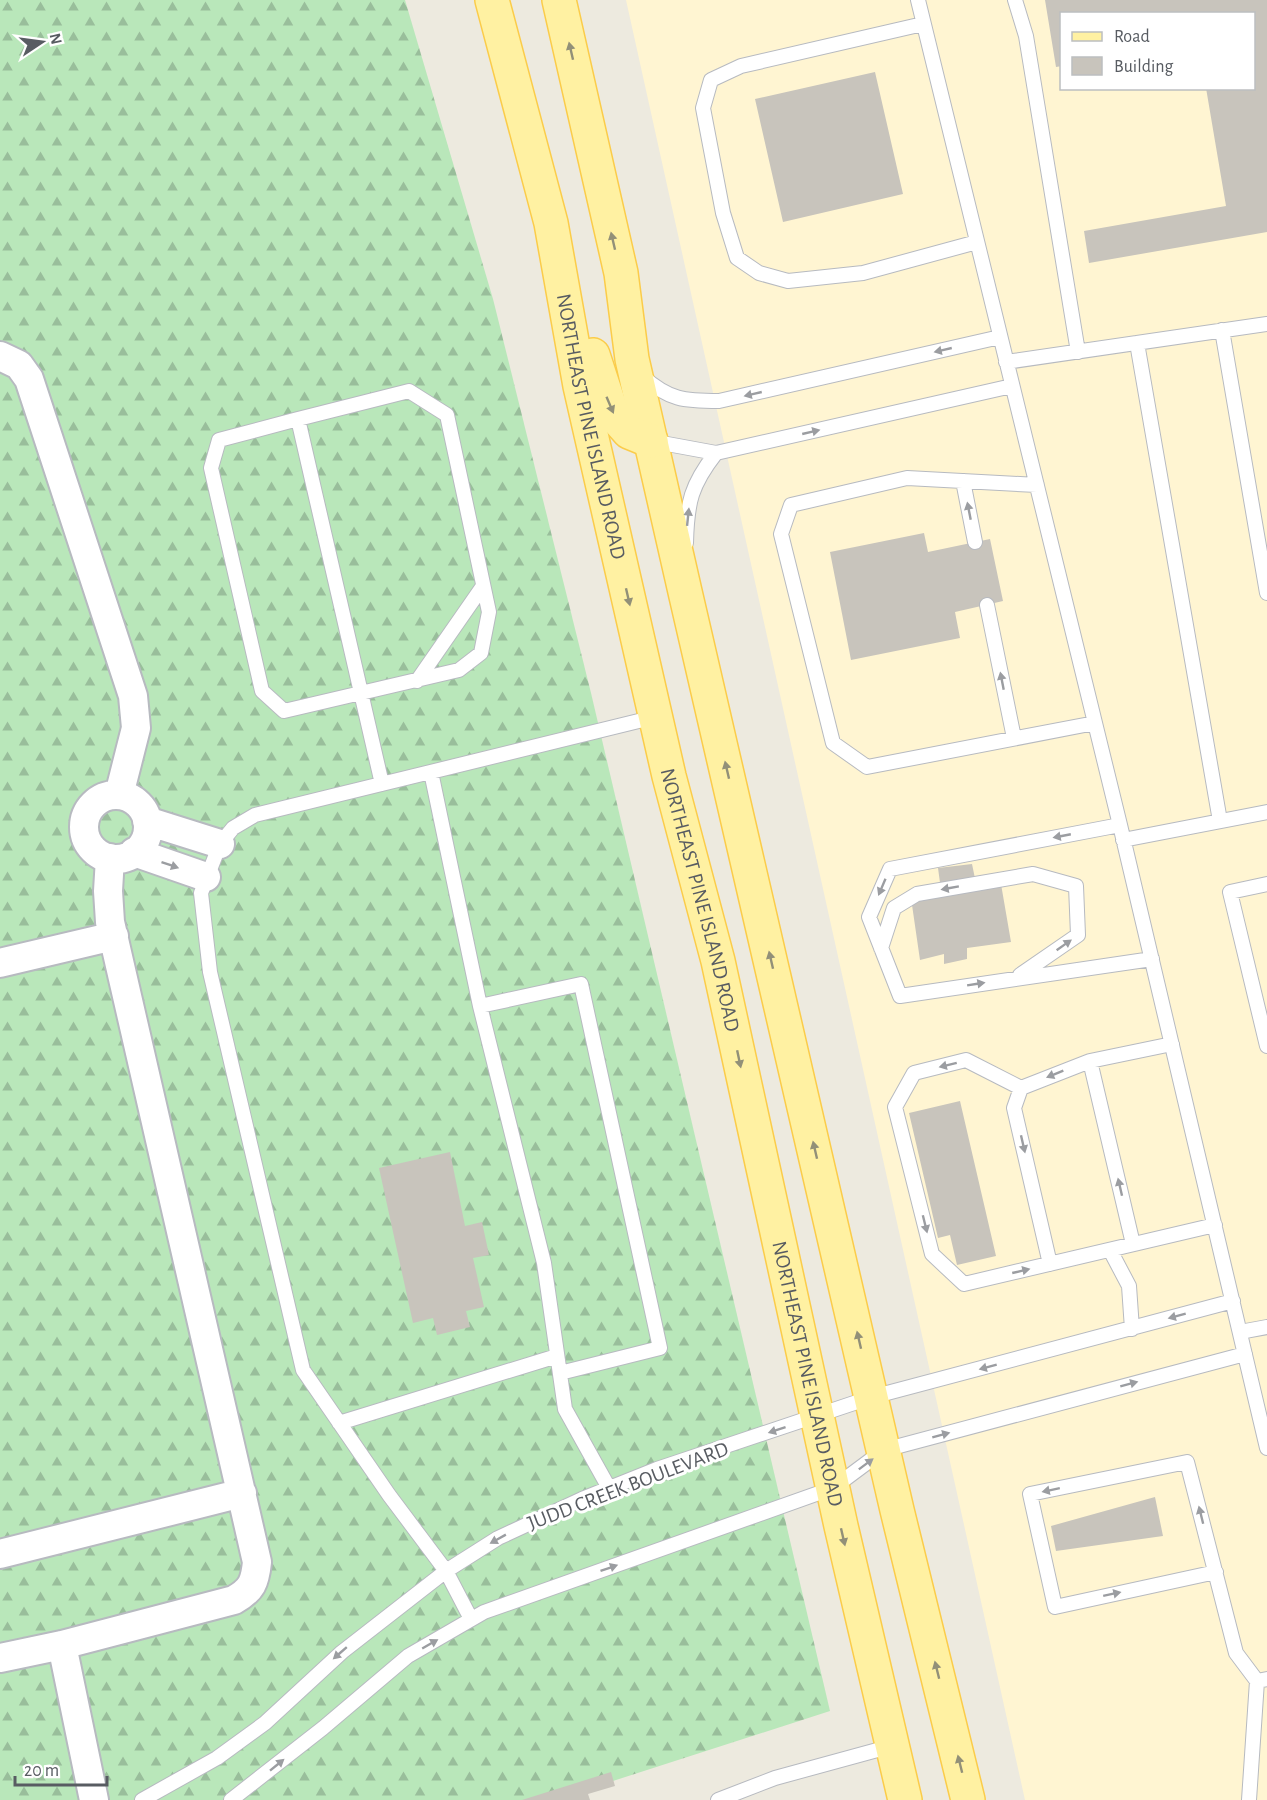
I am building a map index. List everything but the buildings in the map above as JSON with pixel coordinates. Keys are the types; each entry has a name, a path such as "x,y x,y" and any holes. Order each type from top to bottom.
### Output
{"main road":[{"path":"560,0 621,273 635,371 686,596 884,1449 969,1800"},
{"path":"496,14 554,176 597,373 612,413 629,432 651,441"},
{"name":"NORTHEAST PINE ISLAND ROAD","path":"496,14 551,223 580,386 656,717 718,962 817,1417 905,1800"}],"street":[{"path":"0,356 19,365 29,379 133,696 136,728 118,795"},
{"path":"0,1658 62,1646 234,1600 248,1593 255,1583 257,1562 242,1493 114,936 108,891 122,855 144,841 147,821 138,803 118,795 98,800 85,818 86,839 92,848 122,855 206,877"},
{"path":"147,821 220,844"},
{"path":"0,963 114,936"},
{"path":"0,1554 242,1493"},
{"path":"62,1646 94,1800"}],"lane":[{"path":"918,0 1120,825 1267,1448"},
{"path":"1015,0 1026,36 1078,352"},
{"path":"923,24 741,66 711,80 703,108 723,213 737,258 759,273 788,281 863,273 977,242"},
{"path":"1006,362 1267,324"},
{"path":"1222,330 1267,593"},
{"path":"635,371 669,397 689,401 719,402 1000,337"},
{"path":"1137,343 1220,821"},
{"path":"651,441 716,453 1012,386"},
{"path":"409,391 447,415 489,612 481,652 459,670 284,711 262,691 211,468 219,440 298,419 409,391"},
{"path":"298,419 382,784"},
{"path":"686,596 687,513 697,477 716,453"},
{"path":"1037,485 908,478 791,505 782,534 833,743 867,767 1095,723"},
{"path":"963,481 975,542"},
{"path":"417,681 483,586"},
{"path":"987,605 1014,738"},
{"path":"471,1619 446,1571 303,1370 210,972 201,893 220,844 233,828 255,815 656,717"},
{"path":"431,772 480,1006 544,1263 565,1409 609,1488"},
{"path":"1123,840 1267,812"},
{"path":"1120,825 890,869 869,917 900,996 1152,959"},
{"path":"881,948 894,908 917,894 1033,874 1076,886 1078,935 1016,978"},
{"path":"1267,884 1230,892 1267,1046"},
{"path":"1252,987 1267,983"},
{"path":"480,1006 581,984 660,1348 560,1373"},
{"path":"1050,1264 1014,1108 1021,1088 1090,1060 1172,1044"},
{"path":"1021,1088 966,1060 914,1073 895,1107 932,1254 964,1284 1215,1225"},
{"path":"1090,1060 1133,1244"},
{"path":"1110,1250 1129,1286 1132,1329"},
{"name":"JUDD CREEK BOULEVARD","path":"142,1800 217,1758 265,1723 342,1652 446,1571 498,1538 609,1488 872,1397 1233,1301"},
{"path":"1240,1332 1267,1327"},
{"path":"231,1800 324,1728 408,1656 484,1612 833,1488 884,1449 1245,1354"},
{"path":"339,1423 557,1356"},
{"path":"1215,1572 1055,1607 1030,1494 1187,1462 1236,1653 1262,1680 1249,1800"},
{"path":"718,1800 775,1778 892,1746"}],"shaded area":[{"path":"626,0 1267,0 1267,1800 1025,1800"}],"green space":[{"path":"0,0 405,0 493,299 591,693 830,1711 554,1800 0,1800"}]}
